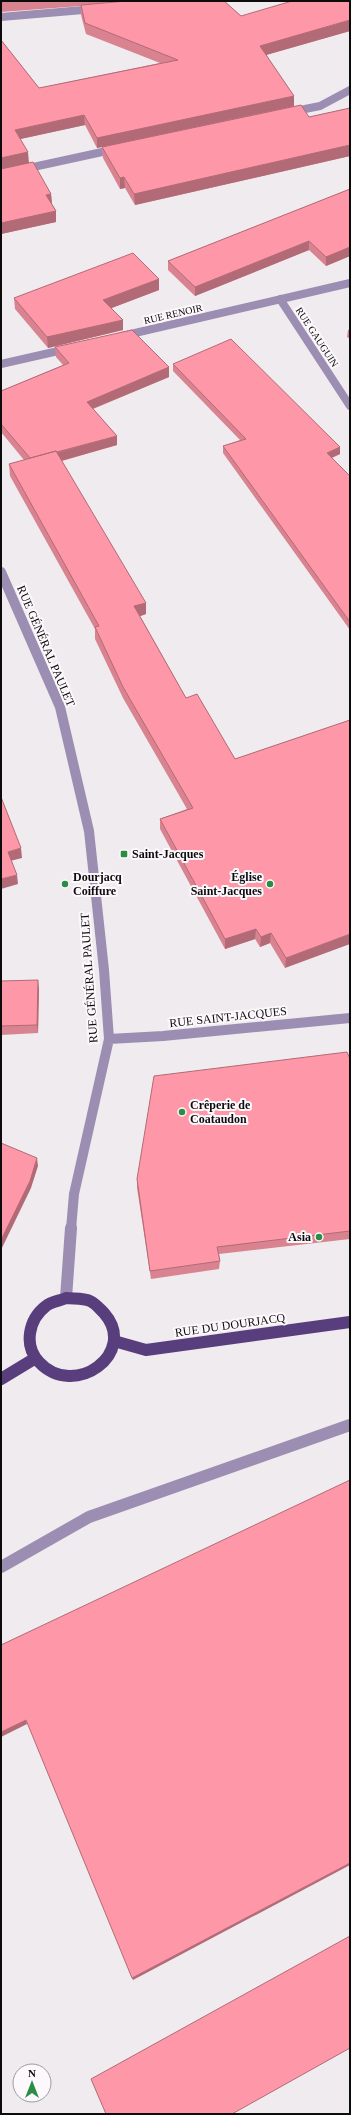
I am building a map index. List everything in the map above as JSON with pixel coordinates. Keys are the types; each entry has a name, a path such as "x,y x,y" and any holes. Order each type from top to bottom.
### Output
{"main road":[{"path":"66,1298 91,1301 109,1318 114,1341 109,1357 96,1370 80,1376 62,1377 46,1370 34,1359 29,1340 33,1321 47,1306 66,1298"},
{"name":"RUE DU DOURJACQ","path":"114,1341 146,1350 350,1322"},
{"path":"1,1379 34,1359"}],"street":[{"path":"1,17 105,8"},
{"path":"281,114 320,106 350,90"},
{"path":"1,174 125,148"},
{"name":"RUE RENOIR","path":"117,337 350,283"},
{"name":"RUE GAUGUIN","path":"280,299 350,406"},
{"path":"1,364 79,346"},
{"name":"RUE GÉNÉRAL PAULET","path":"1,572 60,707 89,831 109,1039 74,1194 66,1298"},
{"name":"RUE SAINT-JACQUES","path":"109,1039 162,1036 350,1018"},
{"path":"1,1567 89,1517 350,1424"}],"building":[{"path":"127,1 224,1 241,16 292,1 350,1 350,20 260,46 294,96 97,138 84,115 15,130 28,152 1,158 1,40 39,88 178,60 85,23 81,5"},
{"path":"301,105 309,117 350,108 350,145 134,194 124,177 120,178 102,147"},
{"path":"33,162 51,194 46,195 56,211 1,223 1,169"},
{"path":"350,189 350,247 326,257 309,241 195,287 168,261"},
{"path":"133,253 159,279 103,300 123,320 47,337 14,298"},
{"path":"132,330 169,367 87,402 117,436 30,458 1,424 1,391 69,363 55,347"},
{"path":"231,339 340,447 327,453 350,476 350,622 223,446 246,439 173,364"},
{"path":"56,451 146,603 134,606 186,698 197,694 235,759 350,720 350,934 286,958 271,933 261,937 256,929 225,939 160,819 193,808 123,687 95,627 99,626 9,464"},
{"path":"1,797 21,848 8,852 17,875 1,879"},
{"path":"38,980 37,1025 1,1026 1,981"},
{"path":"347,1052 350,1059 350,1231 217,1247 220,1261 150,1271 137,1179 154,1076"},
{"path":"1,1143 37,1158 30,1181 1,1240"},
{"path":"350,1480 350,1863 132,1978 26,1720 1,1732 1,1645"},
{"path":"350,1936 350,2048 232,2114 106,2114 91,2079"}],"place":[{"name":"Saint-Jacques","path":"124,854"},
{"name":"Dourjacq Coiffure","path":"65,884"},
{"name":"Église Saint-Jacques","path":"270,884"},
{"name":"Crêperie de Coataudon","path":"182,1112"},
{"name":"Asia","path":"319,1237"}]}
